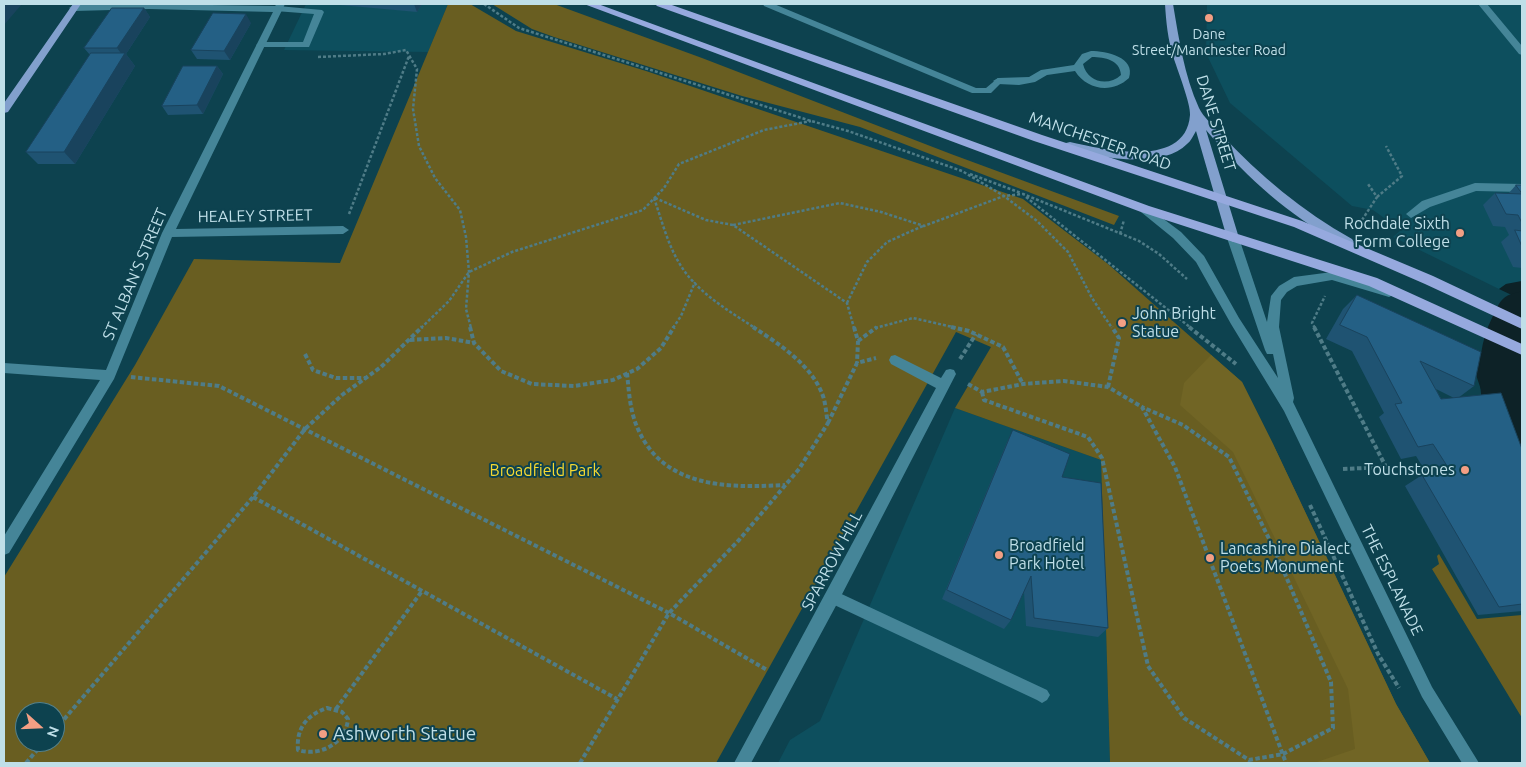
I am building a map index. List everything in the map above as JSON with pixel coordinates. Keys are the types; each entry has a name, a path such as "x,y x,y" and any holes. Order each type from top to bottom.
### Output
{"highway":[{"path":"589,4 1144,209 1330,267 1409,297 1522,350"},
{"name":"MANCHESTER ROAD","path":"660,4 1038,138 1298,224 1388,262 1522,324"}],"main road":[{"name":"DANE STREET","path":"1167,4 1177,54 1224,201 1233,238"},
{"path":"4,110 76,6"},
{"path":"1038,138 1102,154 1146,155 1160,153 1175,147 1186,139 1192,129 1195,111"},
{"path":"1195,111 1228,150 1293,209 1321,228 1388,262"}],"street":[{"path":"767,4 975,91 988,91 998,81 1019,82 1032,80 1044,72 1078,67"},
{"path":"1482,4 1522,52"},
{"path":"1488,4 1493,15"},
{"path":"76,6 280,7 319,12 306,45 260,46"},
{"name":"ST ALBAN'S STREET","path":"4,548 110,375 168,233 280,7"},
{"path":"1091,54 1107,55 1120,61 1127,71 1126,76 1117,84 1101,84 1086,79 1080,74 1078,67 1080,59 1085,56 1091,54"},
{"path":"1411,214 1426,204 1475,187 1522,188"},
{"name":"THE ESPLANADE","path":"1144,209 1177,235 1200,259 1235,321 1289,407 1427,692 1471,763"},
{"name":"HEALEY STREET","path":"168,233 343,230"},
{"name":"THE ESPLANADE","path":"1233,238 1289,407"},
{"name":"THE ESPLANADE","path":"1289,407 1273,327 1275,299 1283,289 1294,282 1332,276 1409,297"},
{"path":"895,360 947,380"},
{"path":"4,368 110,375"},
{"name":"SPARROW HILL","path":"742,763 833,597 947,380"},
{"path":"833,597 1042,695"}],"path":[{"path":"484,4 519,28 811,121 848,130 1023,194 1139,241 1159,254 1188,279"},
{"path":"310,57 348,57 406,50 417,69 414,109 418,146 435,178 460,210 466,237 469,272 466,309 474,343 502,371 532,384 574,386 613,380 637,369 661,348 681,316 695,282"},
{"path":"343,230 409,55"},
{"path":"65,718 253,497 305,429 342,395 381,367 449,301 469,272 512,252 643,210 664,188 679,164 764,130 811,121"},
{"path":"1362,220 1377,197 1402,176 1386,146"},
{"path":"962,171 1004,196 1038,220 1068,252 1092,298 1119,338 1108,387"},
{"path":"1368,184 1377,197"},
{"path":"847,303 867,262 887,242 1004,196 1023,194 1241,368"},
{"path":"654,198 706,220 733,225 840,203 881,212 924,226"},
{"path":"654,198 668,243 687,275 724,308 799,360 822,393 828,422"},
{"path":"580,763 669,613 739,540 799,469 828,422 857,363 858,341 847,303 733,225"},
{"path":"1320,471 1386,466 1312,323 1325,296"},
{"path":"858,341 878,326 912,318 976,334 1003,347 1023,384"},
{"path":"976,334 947,380 982,392 1023,384 1064,381 1108,387 1142,407 1183,425 1229,457 1276,553 1331,682 1332,728 1283,754 1249,760 1184,718 1148,666 1102,458 1088,437 984,400 982,392"},
{"path":"409,340 446,338 474,343"},
{"path":"305,354 313,370 336,378 366,378"},
{"path":"857,363 885,355 895,360"},
{"path":"627,373 633,413 641,436 665,466 696,480 717,486 749,487 786,484"},
{"path":"110,375 219,386 669,613 787,681"},
{"path":"1142,407 1176,467 1286,763"},
{"path":"253,497 617,699"},
{"path":"1306,497 1378,654 1403,696"},
{"path":"336,709 422,591"},
{"path":"306,760 298,750 296,741 298,732 303,723 318,710 327,708 342,712 347,719 348,727 344,741"},
{"path":"26,763 35,752"}],"shaded area":[{"path":"306,4 448,4 428,52 284,50"},
{"path":"1207,4 1522,4 1522,281 1506,284 1499,289 1393,237 1401,230 1373,210 1352,206 1230,103 1206,53"},
{"path":"1522,281 1522,300 1499,289 1506,284"},
{"path":"1466,345 1522,372 1522,512"},
{"path":"1211,355 1242,382 1396,704 1430,763 1314,763 1355,749 1348,689 1233,452 1180,405 1184,383"},
{"path":"955,408 1101,460 1110,763 778,763 790,740 820,721"}],"green space":[{"name":"Broadfield Park","path":"448,4 470,4 516,31 646,71 1023,199 1108,264 1242,382 1396,704 1430,763 1110,763 1101,460 955,408 991,347 956,332 716,763 4,763 4,577 135,365 194,259 340,263"},
{"path":"492,4 554,4 1119,216 1114,225 860,127 742,96 554,37 532,29"},
{"path":"1439,554 1477,619 1522,615 1522,718 1432,569 1439,564 1437,556"}],"building":[{"path":"112,8 144,8 117,48 84,48"},
{"path":"213,13 246,14 224,51 191,50"},
{"path":"91,53 125,53 64,152 26,152"},
{"path":"183,66 217,66 197,105 162,106"},
{"path":"1516,185 1522,185 1522,194"},
{"path":"1495,193 1522,194 1522,223 1518,215 1506,214"},
{"path":"1515,230 1522,231 1522,246"},
{"name":"Touchstones","path":"1357,295 1481,352 1474,386 1420,361 1441,399 1501,393 1522,449 1522,604 1499,607 1422,475 1449,469 1433,444 1418,447 1395,404 1402,403 1367,337 1340,325"},
{"path":"1013,430 1070,454 1062,477 1101,483 1108,628 1034,618 1031,576 1011,620 947,590"}],"waterway":[{"path":"1522,311 1513,326 1508,342 1506,360 1509,398 1522,450"}],"place":[{"name":"Dane Street/Manchester Road","path":"1209,18"},
{"name":"Rochdale Sixth Form College","path":"1460,233"},
{"name":"John Bright Statue","path":"1122,323"},
{"name":"Touchstones","path":"1465,470"},
{"name":"Broadfield Park Hotel","path":"999,555"},
{"name":"Lancashire Dialect Poets Monument","path":"1210,558"},
{"name":"Ashworth Statue","path":"323,734"}]}
